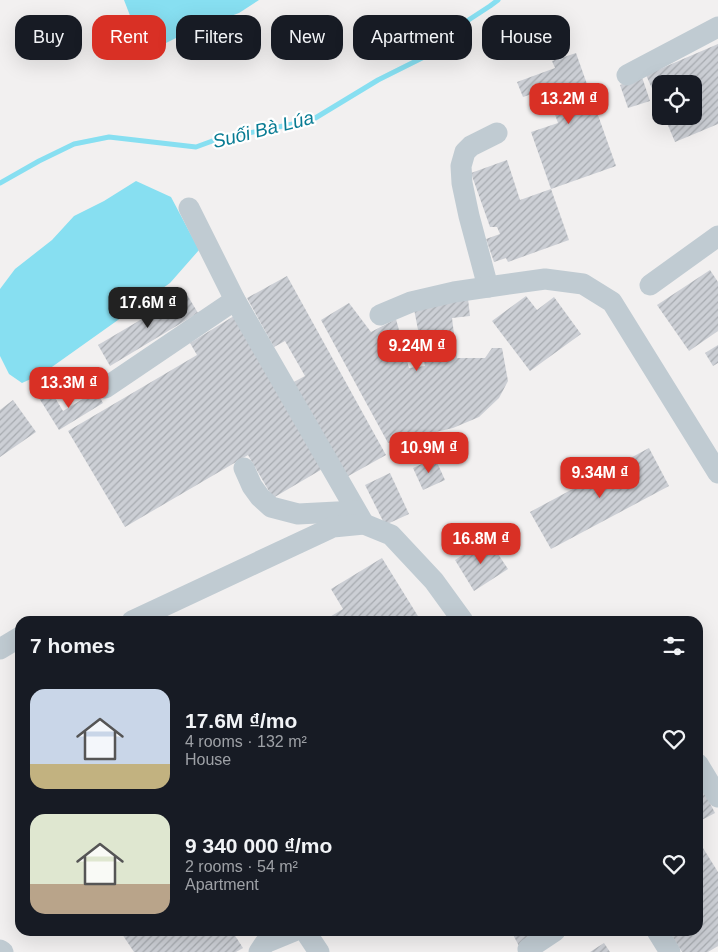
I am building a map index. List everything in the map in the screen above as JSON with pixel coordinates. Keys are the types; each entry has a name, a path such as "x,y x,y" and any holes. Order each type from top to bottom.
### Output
{"street":[{"path":"627,75 718,27"},
{"path":"488,287 469,216 462,183 461,166 465,152 471,146 497,133"},
{"path":"189,208 235,300 360,518"},
{"path":"650,285 718,236"},
{"path":"380,315 411,302 454,292 545,279 583,284 612,302 718,473"},
{"path":"104,388 235,300"},
{"path":"244,468 252,486 260,497 271,506 298,514 360,518 391,535 434,580 460,616"},
{"path":"143,616 333,527 360,518"},
{"path":"0,649 15,640"},
{"path":"703,772 718,797"},
{"path":"259,952 265,943 282,936"},
{"path":"308,936 319,952"},
{"path":"528,949 548,936"},
{"path":"660,936 670,952"}],"water":[{"path":"124,0 259,0 234,15 176,15 176,38 166,43 166,15 130,15"},
{"path":"136,181 171,197 199,250 170,283 42,374 22,383 9,374 0,356 0,289 15,269 52,240 74,216 104,201"}],"building":[{"path":"718,44 718,124 675,142 668,125 702,125 702,75 652,75 652,89 646,75"},
{"path":"576,53 616,166 551,189 531,132 558,123 546,89 523,97 517,82 555,68 552,61 570,60 570,55"},
{"path":"642,77 650,101 628,108 620,85"},
{"path":"507,160 520,200 551,189 569,240 508,262 506,258 494,262 486,239 500,234 497,227 490,227 471,173"},
{"path":"710,270 718,282 718,331 689,351 657,305"},
{"path":"287,276 386,455 343,479 290,384 305,376 285,341 274,347 247,298"},
{"path":"186,293 198,313 110,366 98,345"},
{"path":"526,296 537,310 554,297 581,334 530,371 492,321"},
{"path":"468,299 470,316 452,318 457,358 485,358 492,348 502,348 508,381 499,398 479,417 453,428 388,443 321,320 349,303 371,332 396,319 409,368 425,366 414,309"},
{"path":"234,316 324,468 273,498 248,455 125,527 68,431 197,355 190,343"},
{"path":"718,345 718,363 713,366 705,353"},
{"path":"51,391 63,411 96,391 103,403 59,430 39,398"},
{"path":"13,400 36,432 0,457 0,410"},
{"path":"649,448 669,486 551,549 530,512"},
{"path":"435,458 445,480 423,490 413,468"},
{"path":"390,473 409,514 385,525 365,485"},
{"path":"488,539 508,569 474,591 455,560"},
{"path":"382,558 418,616 331,616 343,609 331,589"},
{"path":"703,790 715,813 703,819"},
{"path":"703,848 718,872 718,946 708,952 682,952 672,936 703,936"},
{"path":"123,936 235,936 243,948 236,952 134,952"},
{"path":"514,936 536,936 519,946"},
{"path":"604,943 610,952 590,952"}],"waterway":[{"name":"Suối Bà Lúa","path":"0,183 74,144 109,137 196,147 215,140 312,120 378,80 462,38 467,21 498,0"}]}
